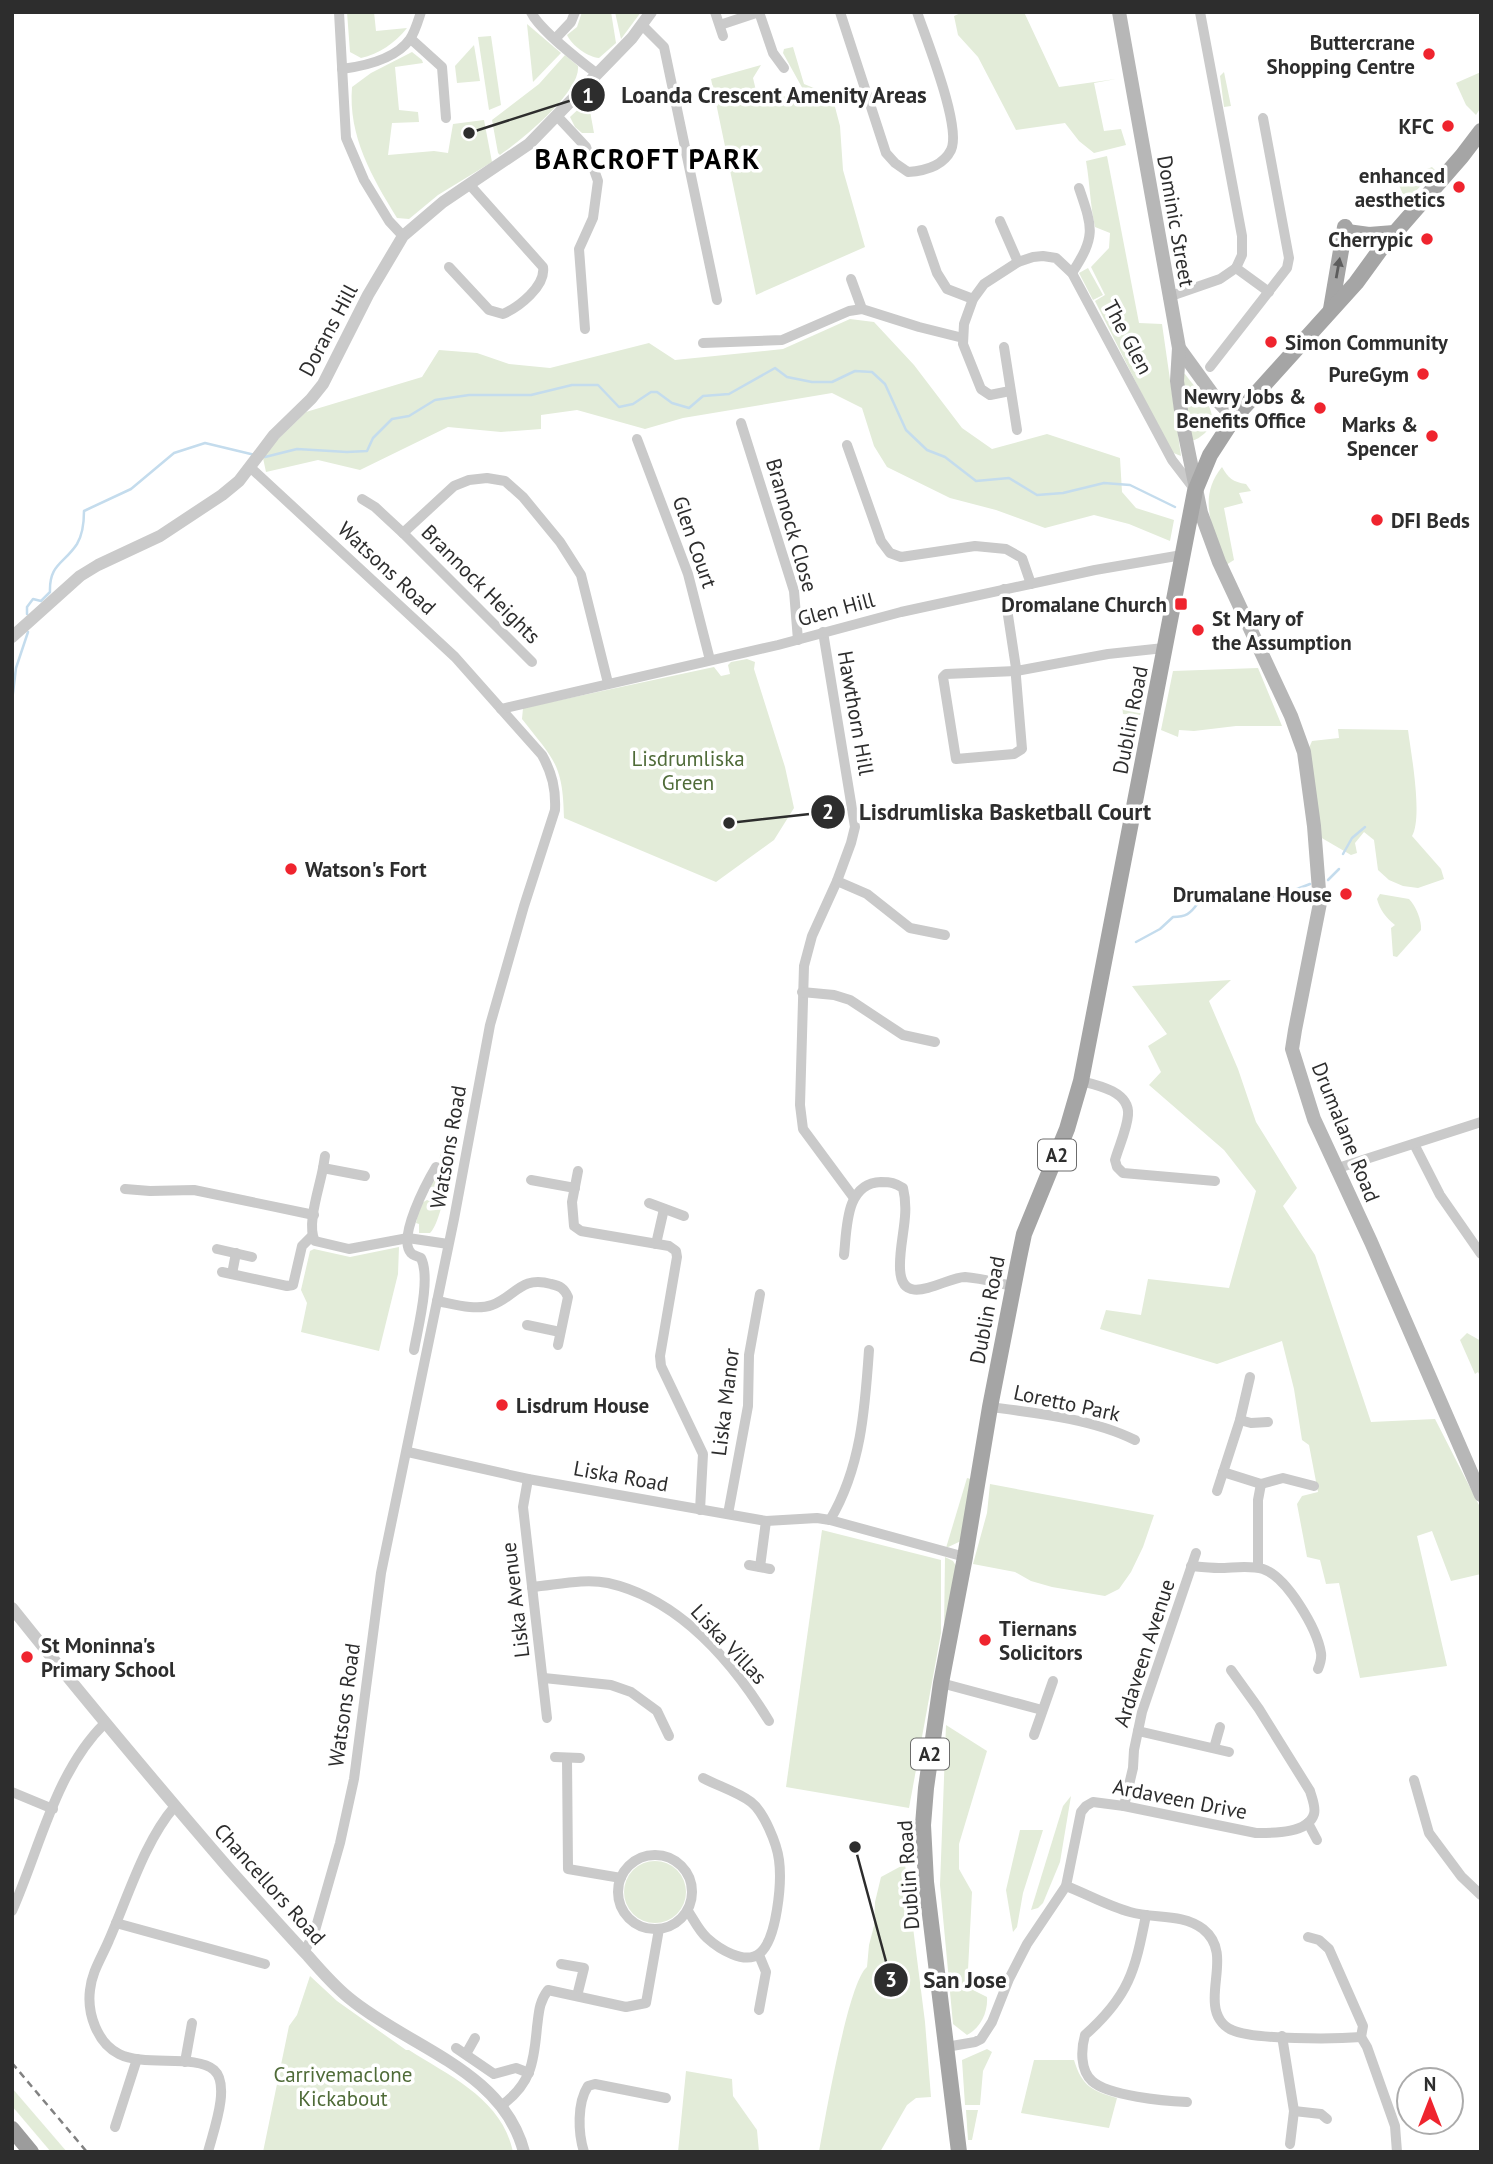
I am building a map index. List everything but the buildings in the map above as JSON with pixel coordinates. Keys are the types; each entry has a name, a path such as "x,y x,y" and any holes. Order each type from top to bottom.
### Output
{"highway":[{"path":"12,2129 32,2152"}],"main road":[{"name":"Dominic Street","path":"1119,12 1179,348 1216,399 1234,418"},
{"name":"A2","path":"1195,491 1206,462 1234,418 1331,309 1481,131"},
{"name":"A2","path":"1462,156 1481,142"},
{"path":"1331,309 1346,230 1369,236 1394,233"},
{"name":"Drumalane Road","path":"1179,348 1177,381 1195,491 1219,563 1291,716 1304,752 1320,903 1292,1049 1314,1119 1335,1169 1371,1242 1481,1495"},
{"name":"Dublin Road","path":"959,2152 926,1882 923,1825 930,1756 1013,1286 1024,1234 1067,1129 1081,1081 1195,491"}],"street":[{"path":"339,12 345,129 352,156 363,180 389,221 403,236"},
{"path":"342,69 370,64 394,53 411,38 421,12"},
{"path":"531,12 555,38 596,74"},
{"path":"555,38 571,22 575,12"},
{"name":"Dorans Hill","path":"15,634 80,576 160,536 239,481 263,448 323,384 368,295 403,236 470,184 519,153 557,117 642,25 650,12"},
{"path":"715,12 723,36"},
{"path":"720,24 759,12 773,53 784,68"},
{"path":"840,12 886,153 908,172 920,171 943,161 951,150 953,135 950,115 917,12"},
{"path":"1168,297 1220,279 1236,268 1242,255 1242,236 1200,12"},
{"path":"642,25 664,47 717,300"},
{"path":"411,38 442,67 446,118"},
{"path":"557,117 586,146 598,181 593,218 579,249 585,329"},
{"path":"1210,367 1287,268 1289,258 1263,118"},
{"path":"449,267 489,310 503,314 540,284 545,275 543,267 470,184"},
{"path":"1010,391 990,395 981,389 963,344 964,324 973,299 984,284 1018,262 1043,256 1056,258 1072,273 1084,255 1091,237 1087,211 1079,188"},
{"path":"1000,221 1018,262"},
{"path":"922,230 937,273 947,289 973,299"},
{"path":"1236,268 1269,292"},
{"name":"The Glen","path":"1072,273 1178,469 1195,491"},
{"path":"851,279 862,309"},
{"path":"703,344 782,340 849,311 862,309 963,338"},
{"path":"1004,347 1017,430"},
{"name":"Brannock Close","path":"741,423 794,591 798,640"},
{"name":"Glen Court","path":"637,439 688,574 710,660"},
{"path":"847,445 881,541 890,553 901,557 975,546 1006,549 1022,558 1031,584"},
{"name":"Watsons Road","path":"252,464 454,657 542,755 551,773 556,794 555,810 490,1024 460,1192 382,1573 354,1779 340,1843 314,1934 304,1952"},
{"name":"Brannock Heights","path":"403,533 454,486 487,478 505,481 523,497 560,542 581,575 608,683"},
{"name":"Brannock Heights","path":"362,499 375,507 403,533 532,662"},
{"name":"Glen Hill","path":"501,709 798,640 901,612 1095,569 1182,555"},
{"path":"1004,589 1016,671 1022,749 1014,754 956,759 943,677 946,674 1016,671 1108,654 1164,648"},
{"name":"Hawthorn Hill","path":"823,632 855,827 852,843 812,936 804,966 800,1105 803,1129 854,1198"},
{"path":"837,881 866,894 910,929 945,935"},
{"path":"802,992 834,995 850,1000 903,1035 935,1042"},
{"path":"1081,1081 1106,1087 1126,1105 1129,1114 1115,1160 1123,1173 1215,1181"},
{"path":"1335,1169 1481,1122"},
{"path":"1414,1144 1440,1195 1481,1254"},
{"path":"236,1253 227,1273 293,1285 302,1246 312,1236 325,1156"},
{"path":"414,1349 425,1267 421,1258 408,1250 408,1238 418,1198 436,1167"},
{"path":"323,1168 365,1176"},
{"path":"578,1171 572,1202 574,1226 581,1230 669,1246 676,1251 660,1356 661,1366 703,1454 700,1510"},
{"path":"531,1180 575,1188"},
{"path":"844,1255 848,1217 854,1198 861,1189 874,1183 894,1182 902,1188 906,1203 900,1270 904,1283 914,1290 923,1291 942,1282 963,1277 1013,1286"},
{"path":"125,1189 194,1190 314,1215"},
{"path":"649,1203 684,1216"},
{"path":"656,1244 664,1209"},
{"path":"312,1236 320,1243 349,1249 408,1238 448,1244"},
{"path":"217,1249 252,1257"},
{"path":"437,1301 492,1306 525,1284 545,1282 561,1287 568,1297 558,1345"},
{"name":"Liska Manor","path":"727,1514 748,1406 750,1355 760,1294"},
{"path":"527,1325 560,1332"},
{"path":"830,1520 850,1479 864,1424 869,1350"},
{"path":"1217,1491 1240,1420 1250,1377"},
{"name":"Loretto Park","path":"990,1407 1092,1424 1116,1430 1135,1440"},
{"path":"1240,1420 1251,1423 1268,1422"},
{"name":"Liska Road","path":"408,1452 528,1479 766,1521 817,1518 830,1520 965,1557"},
{"path":"1223,1472 1261,1484 1283,1478 1314,1486"},
{"name":"Liska Avenue","path":"528,1479 523,1507 547,1718"},
{"path":"1258,1567 1258,1500 1261,1484"},
{"path":"749,1565 765,1568 766,1521"},
{"name":"Ardaveen Avenue","path":"1124,1806 1142,1712 1196,1553"},
{"path":"1191,1566 1258,1567 1277,1577 1303,1611 1321,1651 1318,1669"},
{"name":"Liska Villas","path":"532,1587 591,1581 607,1583 635,1591 671,1611 731,1667 748,1687 769,1721"},
{"name":"Chancellors Road","path":"12,1608 175,1806 304,1952 358,2006 483,2086 502,2105 516,2129 524,2152"},
{"path":"1231,1670 1259,1709 1310,1791 1314,1806 1313,1816 1308,1823 1317,1840"},
{"path":"544,1678 611,1685 631,1692 657,1711 669,1736"},
{"path":"1034,1735 1053,1681"},
{"path":"942,1683 1042,1710"},
{"path":"12,1911 77,1754 105,1723"},
{"path":"1214,1748 1220,1727"},
{"path":"1138,1731 1229,1752"},
{"path":"555,1757 580,1758"},
{"path":"567,1758 568,1869 621,1878"},
{"path":"688,1911 706,1937 732,1955 747,1958 759,1955 770,1939 778,1901 779,1860 767,1823 752,1803 703,1778"},
{"path":"1414,1780 1429,1833 1461,1876 1481,1895"},
{"path":"12,1792 53,1809"},
{"name":"Ardaveen Drive","path":"1066,1886 1080,1812 1093,1802 1256,1833 1274,1833 1308,1823"},
{"path":"175,1806 154,1836 94,1969 89,1991 91,2014 100,2036 119,2054 137,2059 185,2062 214,2069 222,2088 208,2152"},
{"path":"655,1855 669,1857 682,1866 691,1881 692,1898 688,1911 676,1923 659,1929 650,1929 635,1923 625,1914 618,1896 621,1878 638,1859 655,1855"},
{"path":"946,2048 967,2045 981,2039 992,2022 1027,1944 1066,1886 1130,1912 1178,1919 1201,1928 1211,1937 1217,1952 1215,2006 1222,2024 1231,2030 1244,2034 1361,2037"},
{"path":"1146,1915 1132,1973 1113,2008 1085,2035 1082,2058 1092,2082 1105,2089 1160,2101 1187,2102"},
{"path":"116,1923 265,1964"},
{"path":"502,2105 525,2084 537,2035 540,2000 548,1990 626,2007 646,2003 659,1929"},
{"path":"1308,1937 1318,1940 1329,1950 1363,2026 1361,2037 1395,2126 1397,2152"},
{"path":"759,1955 766,1972 759,2010"},
{"path":"561,1964 584,1968 577,1996"},
{"path":"185,2062 192,2023"},
{"path":"1282,2036 1294,2111 1290,2144"},
{"path":"466,2054 475,2038"},
{"path":"456,2048 494,2074 516,2068 529,2073"},
{"path":"115,2127 137,2059"},
{"path":"584,2152 580,2124 584,2093 588,2086 595,2084 666,2098"},
{"path":"1294,2111 1321,2114 1327,2119"}],"green space":[{"path":"347,12 374,12 376,31 407,28 386,47 361,58 350,52"},
{"path":"582,12 611,12 616,43 599,58 581,50 567,35 577,27"},
{"path":"615,12 641,12 621,39"},
{"path":"963,12 1024,12 1059,87 1116,79 1094,83 1104,131 1121,129 1126,145 1094,153 1079,141 1065,123 1016,130 978,57 958,35 954,16"},
{"path":"527,24 561,53 533,82"},
{"path":"491,36 501,105 489,110 478,37"},
{"path":"474,45 480,81 457,83 455,66"},
{"path":"793,47 804,84 826,93 835,107 840,126 843,170 865,247 756,295 711,79 761,65 753,78 759,103 798,93 804,103 810,102 783,53 784,49"},
{"path":"412,52 423,63 395,67 399,110 418,112 419,122 392,123 388,155 434,151 448,153 453,124 484,120 492,162 438,195 409,219 397,218 364,155 354,122 352,87 371,73"},
{"path":"565,55 578,66 570,89 548,115 500,155 492,120 539,84"},
{"path":"1224,72 1231,106 1224,107 1220,76"},
{"path":"1481,72 1481,107 1476,115 1466,105 1456,83"},
{"path":"588,100 594,133 582,133 570,117"},
{"path":"1107,156 1139,323 1162,324 1181,456 1171,452 1095,301 1105,295 1091,267 1109,248 1110,233 1095,227 1086,161"},
{"path":"1432,167 1435,170 1406,202 1397,180 1405,177 1407,183 1429,176 1427,169"},
{"path":"1088,268 1103,295 1093,300 1079,273"},
{"path":"850,319 874,322 914,365 962,428 992,449 1047,434 1120,458 1122,492 1136,508 1174,520 1170,541 1129,524 1094,515 1045,528 996,510 950,498 887,467 874,446 862,408 832,393 683,418 645,429 577,410 541,415 541,429 501,432 448,427 360,470 318,460 266,472 263,458 270,447 306,412 422,377 439,350 477,353 509,364 550,368 649,343 675,360 783,349"},
{"path":"1181,373 1185,374 1211,410 1210,426 1197,439 1190,441"},
{"path":"1222,467 1231,479 1246,484 1251,491 1239,493 1243,503 1224,508 1234,560 1226,565 1213,527 1209,503 1214,479"},
{"name":"Lisdrumliska Green","path":"747,659 755,662 754,669 785,767 794,808 774,840 716,882 564,818 559,774 549,754 522,719 523,708 714,667 721,676 730,674 728,665 731,662"},
{"path":"1258,668 1282,726 1179,730 1178,737 1161,730 1173,671"},
{"path":"1145,688 1140,716 1123,714 1122,705 1132,691"},
{"path":"1338,729 1408,730 1416,800 1412,836 1441,869 1444,879 1418,888 1403,886 1389,880 1378,870 1374,840 1364,832 1355,843 1357,853 1351,855 1320,837 1309,748 1312,741 1339,738"},
{"path":"1380,894 1409,899 1419,918 1421,930 1397,957 1393,956 1391,928 1395,925 1380,907 1377,899"},
{"path":"1231,980 1209,1001 1238,1069 1256,1122 1297,1188 1283,1206 1315,1255 1371,1422 1435,1419 1481,1509 1481,1574 1451,1581 1432,1531 1417,1536 1447,1666 1360,1678 1339,1583 1326,1584 1320,1560 1307,1557 1297,1504 1302,1496 1318,1492 1309,1445 1302,1440 1294,1389 1282,1341 1217,1364 1100,1329 1106,1310 1141,1315 1148,1279 1229,1288 1256,1191 1224,1150 1149,1085 1161,1072 1148,1046 1167,1034 1132,986"},
{"path":"443,1142 456,1143 442,1205 430,1233 419,1233 419,1224 416,1223 420,1204 427,1200 438,1204 442,1197 429,1188 438,1166"},
{"path":"399,1247 398,1274 379,1351 301,1332 307,1303 301,1290 310,1251 314,1249 350,1257"},
{"path":"1467,1333 1481,1341 1481,1378 1478,1372 1475,1374 1460,1340"},
{"path":"967,1478 971,1479 961,1541 946,1548"},
{"path":"990,1484 1154,1515 1143,1547 1119,1589 1105,1596 1052,1587 1031,1581 1015,1572 973,1564 987,1513"},
{"path":"822,1530 941,1560 941,1633 909,1808 786,1787"},
{"path":"945,1557 956,1566 944,1630"},
{"path":"946,1725 987,1751 959,1844 959,1869 972,1892 968,1970 973,1990 987,1997 983,2019 967,2035 953,2024 940,1885"},
{"path":"1071,1796 1060,1862 1043,1903 1031,1910 1063,1806"},
{"path":"1020,1830 1043,1830 1023,1893 1017,1927 1013,1932 1006,1890"},
{"path":"649,1861 661,1861 677,1870 684,1880 684,1904 677,1914 661,1923 649,1923 638,1918 629,1909 624,1898 624,1886 629,1875 638,1866"},
{"path":"905,1864 925,2022 931,2097 916,2098 907,2105 880,2152 819,2152 845,2024 852,1998 867,1967 881,1877"},
{"name":"Carrivemaclone Kickabout","path":"310,1976 337,2001 406,2050 473,2091 498,2118 513,2152 263,2152 289,2026 297,2015"},
{"path":"987,2049 992,2052 983,2071 980,2105 965,2105 962,2060"},
{"path":"1034,2060 1074,2060 1081,2076 1090,2087 1117,2098 1109,2128 1021,2113"},
{"path":"686,2071 732,2079 733,2096 757,2130 759,2152 678,2152"},
{"path":"12,2088 67,2152 51,2152 12,2106"},
{"path":"966,2110 978,2110 972,2140 968,2140"}],"waterway":[{"path":"265,457 297,449 367,451 373,438 392,419 409,416 435,400 469,395 531,395 572,385 598,385 619,407 633,404 651,392 657,392 672,403 689,408 703,396 729,394 775,368 787,377 812,382 832,382 855,371 872,372 885,384 906,430 927,450 945,457 976,481 1009,478 1037,495 1063,493 1104,483 1130,485 1175,507"},
{"path":"27,614 27,607 33,599 41,601 50,592 55,570 77,544 83,528 84,511 131,489 174,453 205,443 255,455"},
{"path":"12,701 16,668 28,632"},
{"path":"1343,854 1352,838 1365,827"},
{"path":"1328,880 1339,869"},
{"path":"1136,942 1160,929 1173,917 1187,914 1198,903 1224,902 1234,895 1245,893 1276,897 1310,884"}],"railway":[{"path":"12,2063 87,2152"}],"place":[{"name":"Buttercrane Shopping Centre","path":"1429,54"},
{"name":"KFC","path":"1448,126"},
{"name":"Loanda Crescent Amenity Areas","path":"469,133"},
{"name":"enhanced aesthetics","path":"1459,187"},
{"name":"Cherrypic","path":"1427,239"},
{"name":"Simon Community","path":"1271,342"},
{"name":"PureGym","path":"1423,374"},
{"name":"Newry Jobs & Benefits Office","path":"1320,408"},
{"name":"Marks & Spencer","path":"1432,436"},
{"name":"DFI Beds","path":"1377,520"},
{"name":"Dromalane Church","path":"1181,604"},
{"name":"St Mary of the Assumption","path":"1198,630"},
{"name":"Lisdrumliska Basketball Court","path":"729,823"},
{"name":"Watson's Fort","path":"291,869"},
{"name":"Drumalane House","path":"1346,894"},
{"name":"Lisdrum House","path":"502,1405"},
{"name":"Tiernans Solicitors","path":"985,1640"},
{"name":"St Moninna's Primary School","path":"27,1657"},
{"name":"San Jose","path":"855,1847"}],"district":[{"name":"BARCROFT PARK","path":"648,158"}]}
